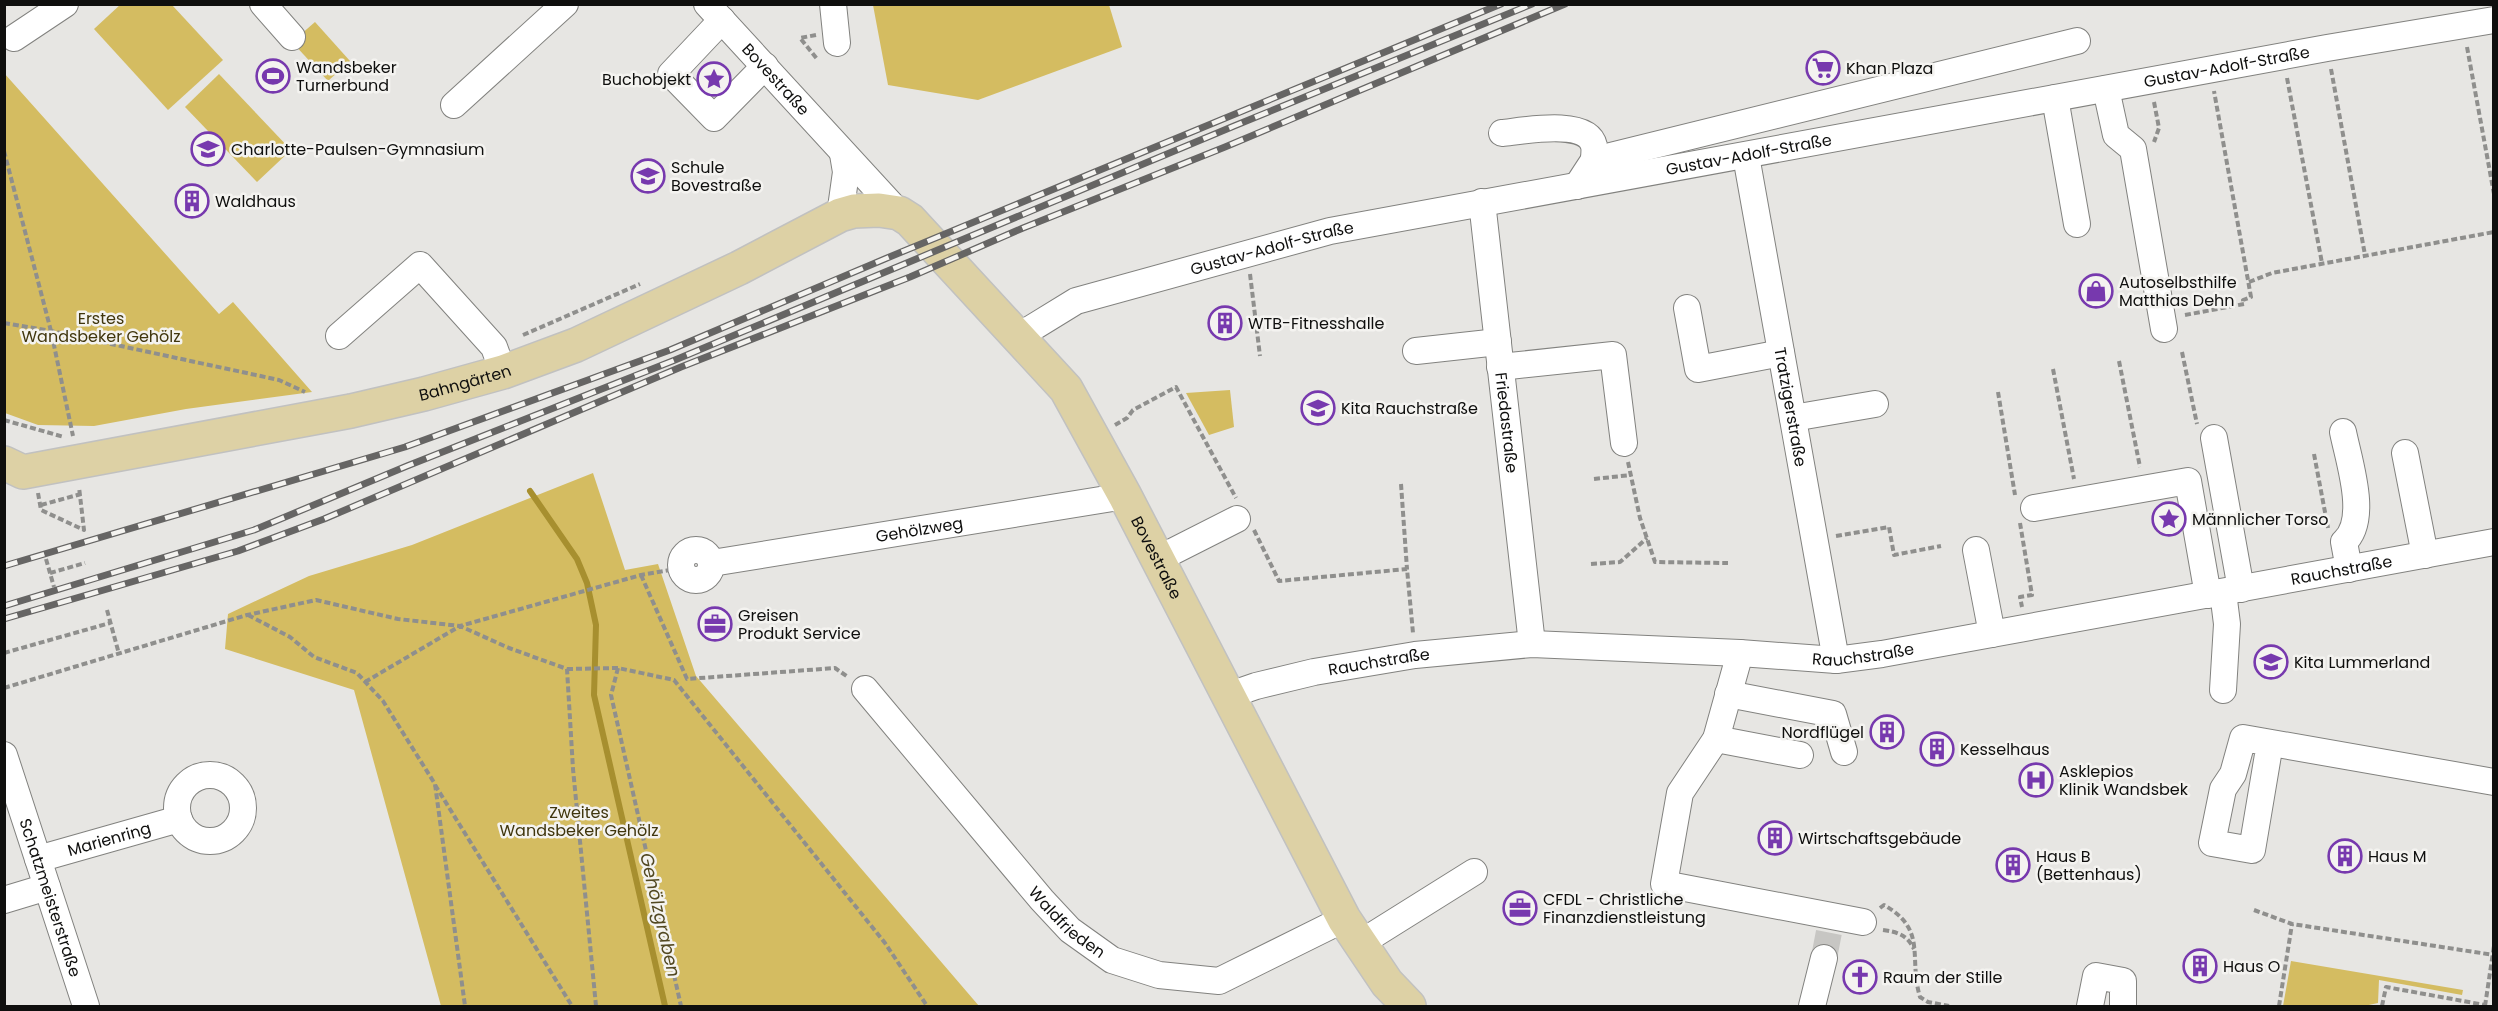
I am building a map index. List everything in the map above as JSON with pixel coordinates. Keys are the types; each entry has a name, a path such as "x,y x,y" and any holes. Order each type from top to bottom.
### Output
{"main road":[{"name":"Bahngärten","path":"15,471 31,458 79,481 351,411 499,360 576,345 739,268 840,215 865,209 899,213"},
{"name":"Bovestraße","path":"899,213 910,220 1066,389 1094,437 1352,931 1387,983 1409,1006"}],"street":[{"path":"14,38 65,4"},
{"path":"263,4 292,37"},
{"path":"454,105 565,4"},
{"path":"833,4 837,43"},
{"path":"715,12 670,74 714,118 765,66"},
{"name":"Bovestraße","path":"715,12 899,213"},
{"name":"Gustav-Adolf-Straße","path":"1019,336 1076,302 1330,231 2210,69 2493,20"},
{"path":"1594,160 2077,41"},
{"path":"2106,89 2116,135 2133,149 2163,329"},
{"path":"2055,98 2077,224"},
{"path":"1502,133 1561,128 1579,131 1589,137 1594,145 1594,160 1577,186"},
{"path":"840,215 846,172 843,154"},
{"name":"Tratzigerstraße","path":"1746,156 1836,660"},
{"name":"Friedastraße","path":"1482,202 1532,644"},
{"path":"339,336 420,265 499,360"},
{"path":"1687,308 1698,369 1781,353"},
{"path":"1416,351 1498,342"},
{"path":"1500,367 1613,356 1624,443"},
{"path":"1793,418 1875,404"},
{"path":"2343,432 2357,512 2351,535 2344,542 2349,569"},
{"path":"2214,438 2227,624 2223,690"},
{"path":"2406,453 2426,555"},
{"path":"2034,508 2188,481 2224,592"},
{"name":"Gehölzweg","path":"681,568 689,579 696,581 708,576 712,563 1125,496"},
{"path":"1158,559 1242,516"},
{"name":"Rauchstraße","path":"1230,695 1314,672 1415,655 1532,644 1740,652 1836,660 1882,654 2493,542"},
{"path":"1976,550 1992,634"},
{"path":"1740,652 1716,740 1680,793 1664,884 1863,922"},
{"name":"Waldfrieden","path":"865,689 1042,900 1070,930 1112,960 1159,975 1219,981 1352,931 1474,872"},
{"path":"1728,694 1833,714 1844,752"},
{"path":"1716,740 1800,755"},
{"path":"2276,744 2493,782"},
{"name":"Schatzmeisterstraße","path":"4,755 86,1006"},
{"name":"Marienring","path":"38,859 179,819"},
{"path":"4,900 47,887"},
{"path":"1812,1006 1824,958"},
{"path":"2090,1006 2096,976 2123,981 2123,1006"}],"path":[{"path":"2463,25 2493,194"},
{"path":"800,38 818,60"},
{"path":"2327,48 2365,255"},
{"path":"2283,56 2322,263"},
{"path":"2185,315 2244,304 2243,300 2251,297 2210,69"},
{"path":"4,151 51,331 73,439 4,420"},
{"path":"2249,282 2272,273 2493,232"},
{"path":"1245,253 1252,282 1260,356"},
{"path":"499,360 645,281"},
{"path":"4,323 279,380 311,395 301,397"},
{"path":"2119,361 2144,489"},
{"path":"2053,369 2078,500"},
{"path":"1094,437 1127,418 1132,410 1176,387 1242,516 1279,581 1407,568"},
{"path":"1624,443 1640,518 1656,562 1728,563"},
{"path":"2314,454 2327,526 2335,539 2344,542"},
{"path":"15,471 41,505 41,510 84,530 79,481 41,505"},
{"path":"1594,479 1631,475"},
{"path":"1401,484 1415,655"},
{"path":"1815,540 1888,527 1894,555 1941,546"},
{"path":"1591,564 1620,562 1647,538"},
{"path":"46,559 54,587"},
{"path":"50,573 85,563"},
{"path":"365,682 460,626 641,575 681,568"},
{"path":"641,575 687,679"},
{"path":"4,688 247,615 316,600 398,619 460,626 509,648 567,669 618,668 674,680 836,668 865,689"},
{"path":"107,610 119,654"},
{"path":"247,615 290,638 314,657 357,673 383,701 572,1006"},
{"path":"4,653 110,623"},
{"path":"618,668 611,695 681,1006"},
{"path":"567,669 573,769 596,1006"},
{"path":"674,680 885,942 927,1006"},
{"path":"435,784 465,1006"},
{"path":"1914,949 1907,938 1901,934 1881,930 1863,922 1884,905 1905,920 1912,931 1920,997 1928,1002 1949,1006"},
{"path":"2254,910 2292,924 2493,954"},
{"path":"2279,1006 2292,924"},
{"path":"2382,1006 2386,987 2485,1006 2493,946"}],"green space":[{"path":"121,4 172,5 223,60 168,110 94,29"},
{"path":"873,5 1109,5 1122,47 978,100 888,85"},
{"path":"315,22 350,61 328,81 292,42"},
{"name":"Erstes Wandsbeker Gehölz","path":"4,73 219,314 233,302 312,392 186,409 94,426 38,425 5,413"},
{"path":"219,74 291,150 257,182 185,107"},
{"path":"1230,390 1234,427 1209,435 1186,393"},
{"name":"Zweites Wandsbeker Gehölz","path":"593,473 625,570 658,564 696,676 979,1006 441,1006 354,690 225,649 228,614 309,576 412,545"},
{"path":"2291,961 2463,990 2462,995 2379,980 2378,1003 2364,1006 2283,1006"}],"waterway":[{"name":"Gehölzgraben","path":"530,491 577,559 587,583 596,625 594,695 665,1006"}],"tunnel":[{"path":"1824,958 1832,916"}],"railway":[{"path":"4,566 405,447 670,350 1501,4"},
{"path":"4,606 254,530 407,466 675,360 1532,4"},
{"path":"4,619 238,551 324,519 681,367 910,277 1565,4"}],"place":[{"name":"Khan Plaza","path":"1823,68"},
{"name":"Wandsbeker Turnerbund","path":"273,76"},
{"name":"Buchobjekt","path":"714,79"},
{"name":"Charlotte-Paulsen-Gymnasium","path":"208,149"},
{"name":"Schule Bovestraße","path":"648,176"},
{"name":"Waldhaus","path":"192,201"},
{"name":"Autoselbsthilfe Matthias Dehn","path":"2096,291"},
{"name":"WTB-Fitnesshalle","path":"1225,323"},
{"name":"Kita Rauchstraße","path":"1318,408"},
{"name":"Männlicher Torso","path":"2169,519"},
{"name":"Greisen Produkt Service","path":"715,624"},
{"name":"Kita Lummerland","path":"2271,662"},
{"name":"Nordflügel","path":"1887,732"},
{"name":"Kesselhaus","path":"1937,749"},
{"name":"Asklepios Klinik Wandsbek","path":"2036,780"},
{"name":"Wirtschaftsgebäude","path":"1775,838"},
{"name":"Haus M","path":"2345,856"},
{"name":"Haus B (Bettenhaus)","path":"2013,865"},
{"name":"CFDL - Christliche Finanzdienstleistung","path":"1520,908"},
{"name":"Haus O","path":"2200,966"},
{"name":"Raum der Stille","path":"1860,977"}]}
